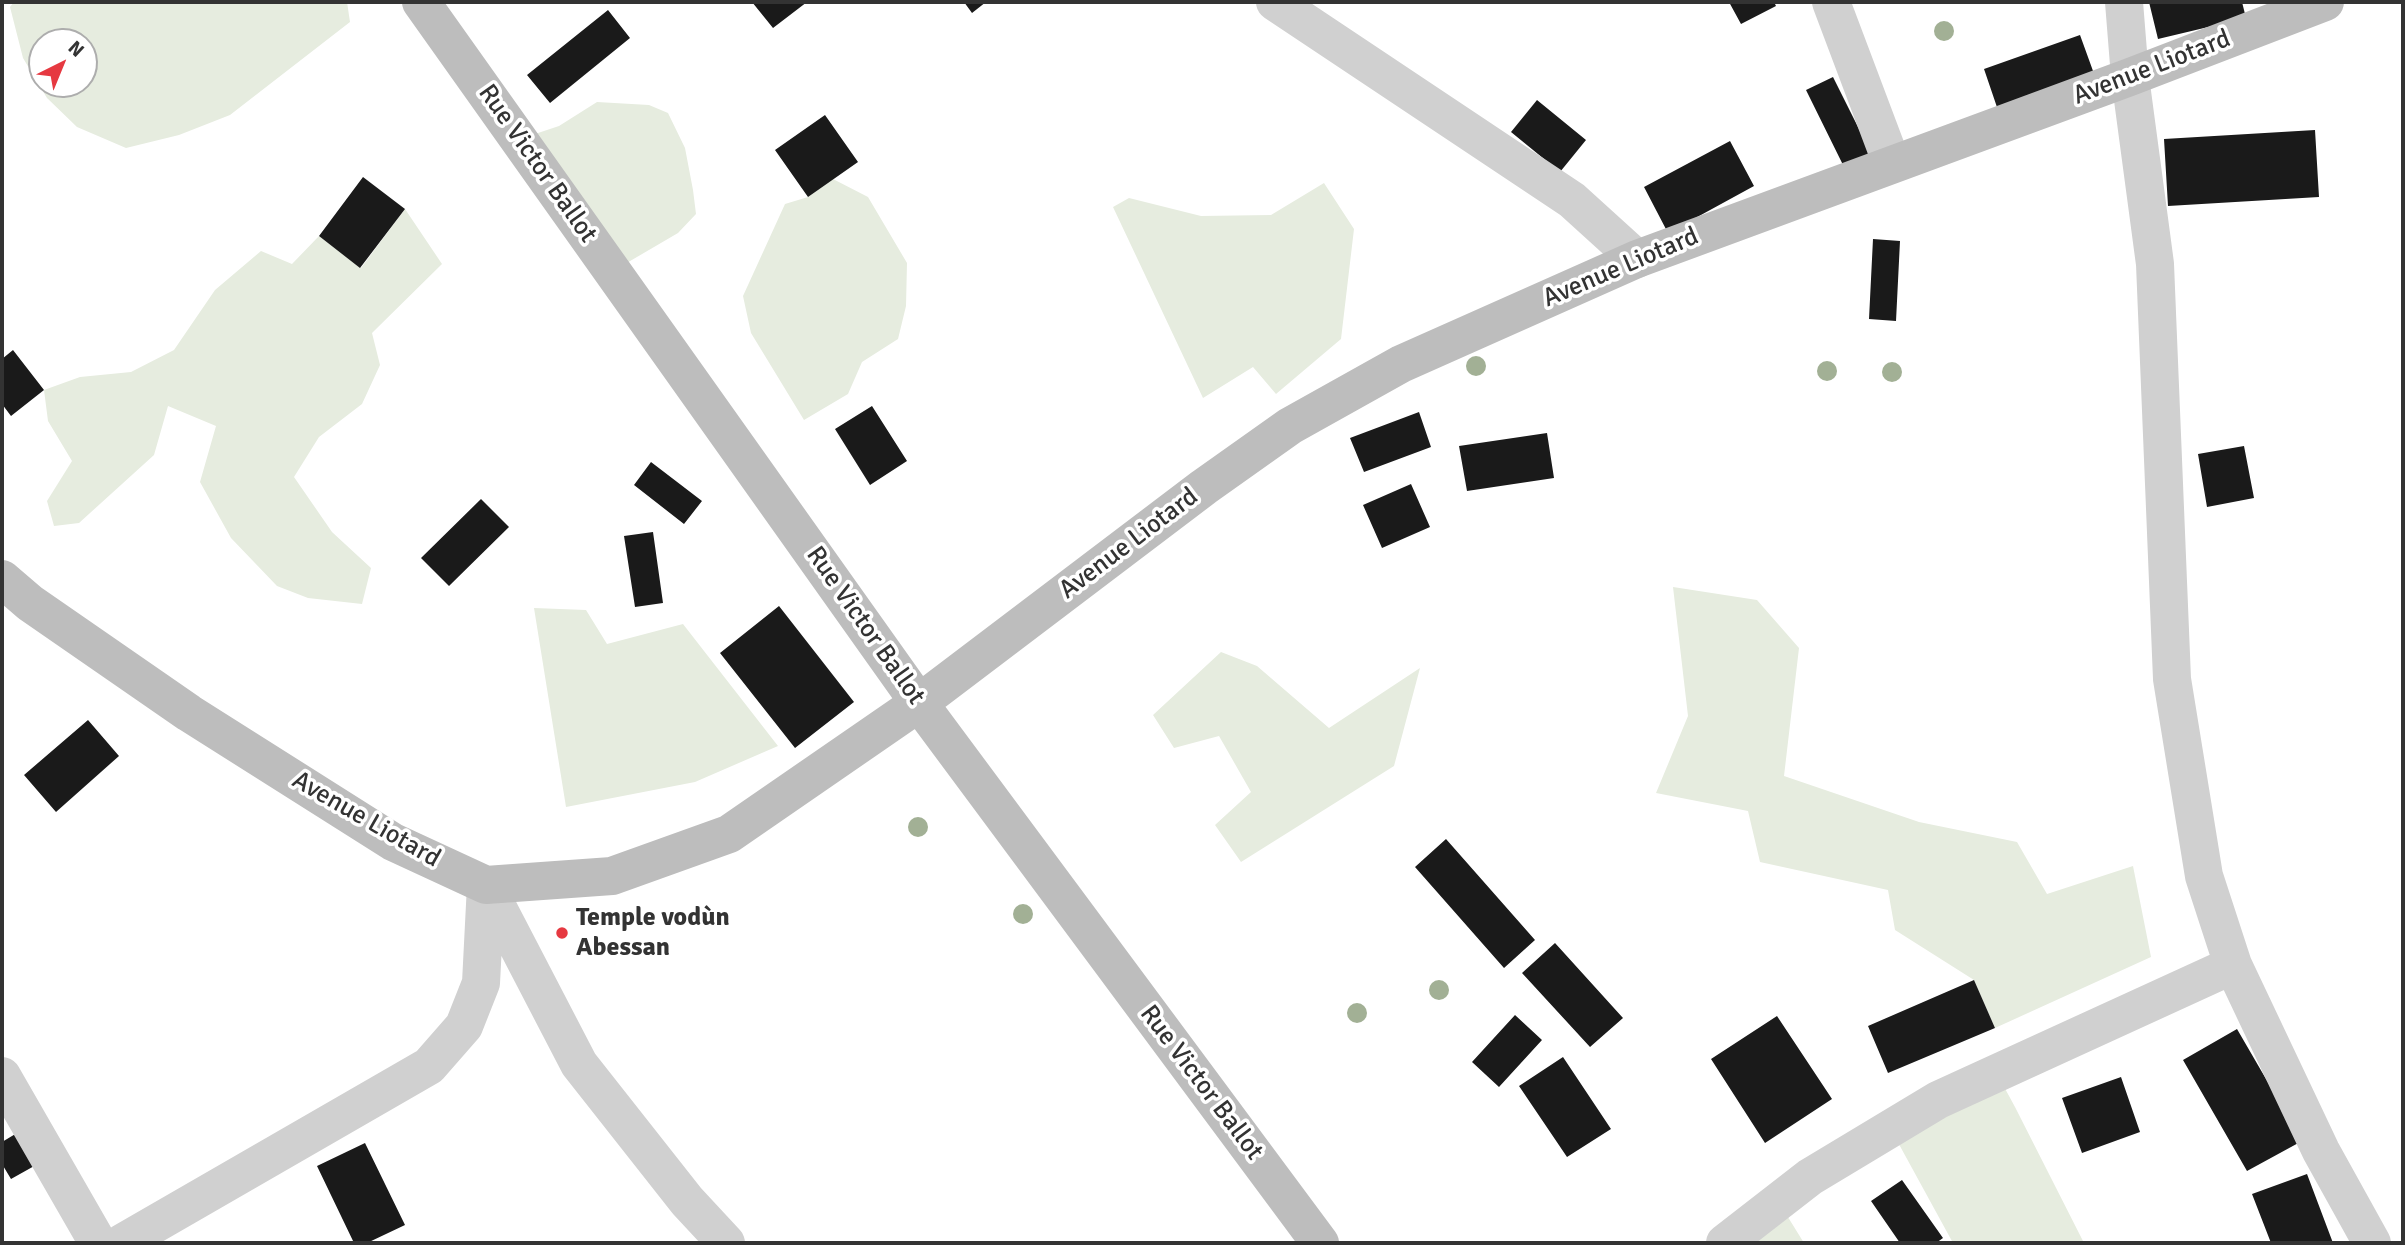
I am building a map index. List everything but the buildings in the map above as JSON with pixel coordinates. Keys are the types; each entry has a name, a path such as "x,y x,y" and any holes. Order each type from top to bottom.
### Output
{"street":[{"name":"Rue Victor Ballot","path":"421,2 919,702 1320,1243"},
{"path":"1275,2 1572,200 1637,259"},
{"path":"1831,2 1892,164"},
{"path":"2124,2 2130,78 2155,264 2172,679 2204,876 2233,965 2321,1151 2372,1243"},
{"name":"Avenue Liotard","path":"2,579 30,603 189,713 382,835 486,885 612,876 729,834 919,702 1204,487 1290,426 1401,364 1637,259 2130,78 2325,2"},
{"path":"122,1243 429,1066 464,1026 481,983 486,885"},
{"path":"486,885 579,1064 687,1201 726,1243"},
{"path":"1726,1243 1810,1177 1938,1100 2233,965"},
{"path":"2,1076 98,1243"}],"shaded area":[{"path":"14,2 347,2 350,22 230,115 179,135 126,148 77,127 47,98 98,98 98,28 28,28 28,66 23,58 10,7"},
{"path":"597,102 649,105 668,113 685,148 693,190 696,214 678,233 625,264 535,134 559,126"},
{"path":"833,179 868,197 907,263 906,306 898,339 862,362 848,394 804,420 751,333 743,296 785,204 808,197"},
{"path":"1324,183 1354,229 1341,339 1276,394 1253,367 1203,398 1113,207 1129,198 1201,216 1271,215"},
{"path":"405,209 442,264 372,333 380,365 362,404 319,437 294,477 332,532 371,568 362,604 308,598 277,586 231,538 200,482 216,426 168,406 154,455 79,523 54,526 47,501 72,461 48,421 44,390 80,377 131,372 174,350 215,290 261,251 292,264 319,236 361,268"},
{"path":"1673,587 1757,600 1799,648 1784,776 1919,822 2017,842 2047,894 2133,866 2151,957 1995,1028 1974,980 1895,930 1888,890 1760,862 1748,811 1656,793 1688,716"},
{"path":"534,608 586,610 607,644 683,624 778,746 695,782 566,807"},
{"path":"1221,652 1257,666 1329,728 1420,668 1394,766 1241,862 1215,825 1251,792 1219,736 1174,748 1153,715"},
{"path":"2002,1083 2084,1243 1953,1243 1895,1137"},
{"path":"1778,1201 1804,1243 1725,1243"}],"place":[{"name":"Temple vodùn Abessan","path":"562,933"}]}
